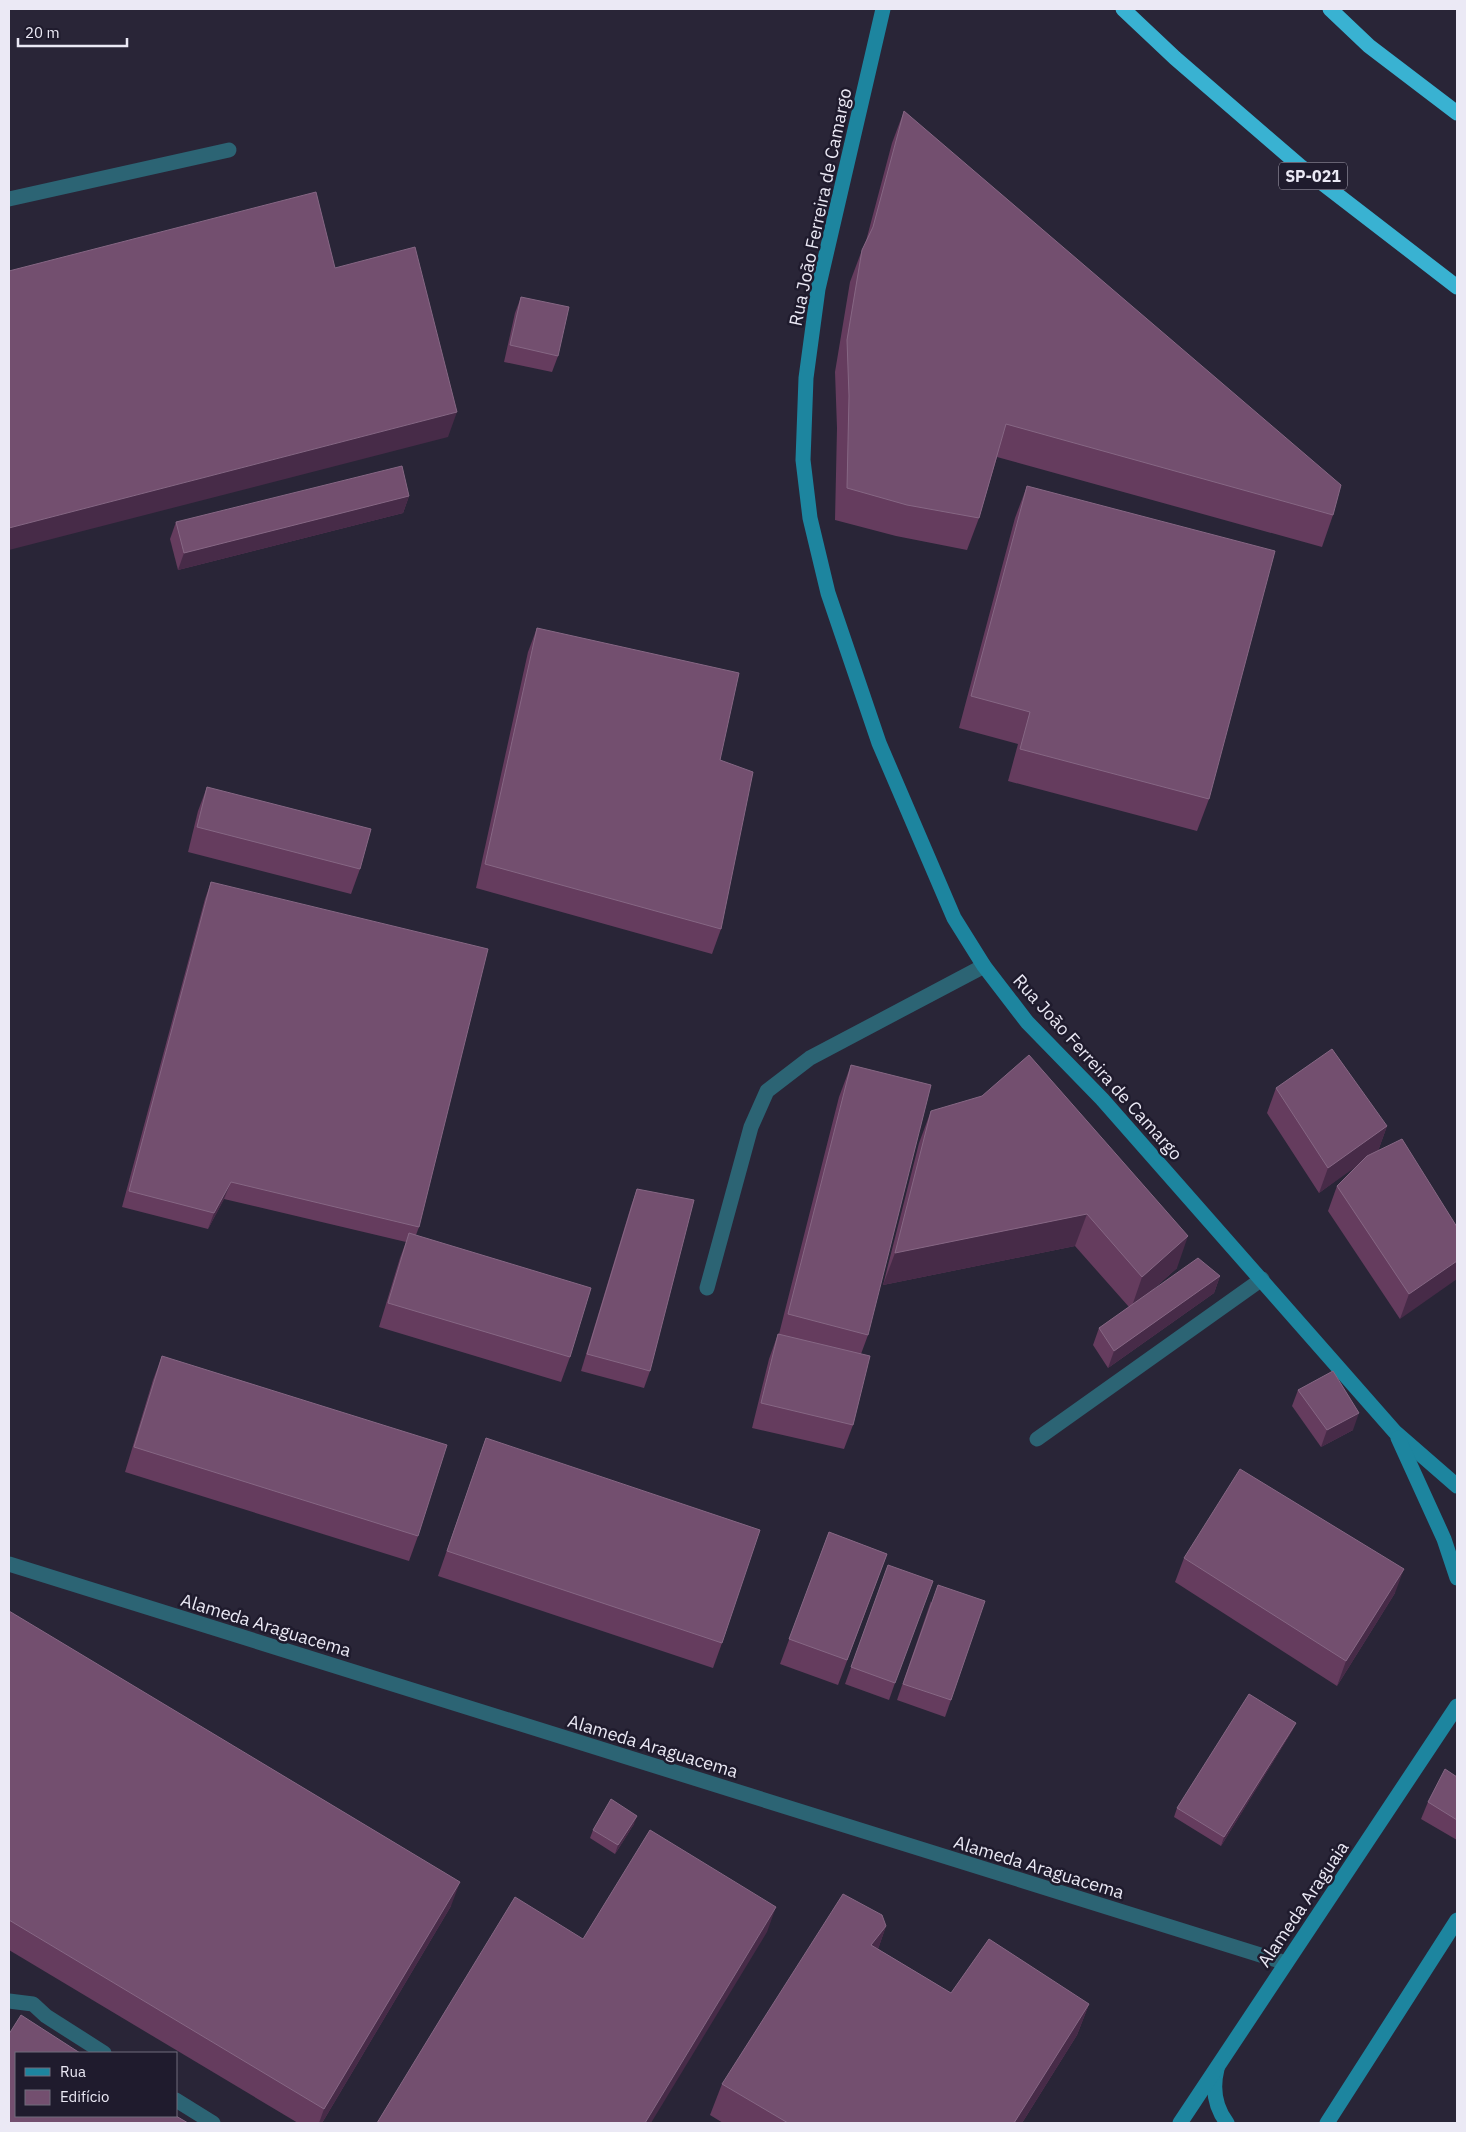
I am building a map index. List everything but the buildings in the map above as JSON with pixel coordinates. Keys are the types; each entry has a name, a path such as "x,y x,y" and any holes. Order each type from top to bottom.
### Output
{"highway":[{"name":"SP-021","path":"1123,9 1175,58 1300,166 1457,287"},
{"path":"1330,9 1369,46 1457,113"}],"street":[{"name":"Rua João Ferreira de Camargo","path":"882,14 818,289 806,378 803,460 810,518 828,593 878,743 954,918 984,966 1028,1022 1102,1099 1395,1432 1457,1486"},
{"path":"9,199 229,150"},
{"path":"707,1288 751,1127 767,1091 810,1058 984,966"},
{"path":"1037,1439 1262,1279"},
{"path":"1395,1432 1444,1540 1457,1578"},
{"name":"Alameda Araguacema","path":"9,1564 1286,1963"},
{"name":"Alameda Araguaia","path":"1180,2123 1218,2063 1457,1706"},
{"path":"1327,2123 1457,1920"},
{"path":"9,2001 33,2004 46,2016 102,2052"},
{"path":"1218,2063 1214,2082 1216,2103 1227,2123"},
{"path":"178,2101 213,2123"}]}
